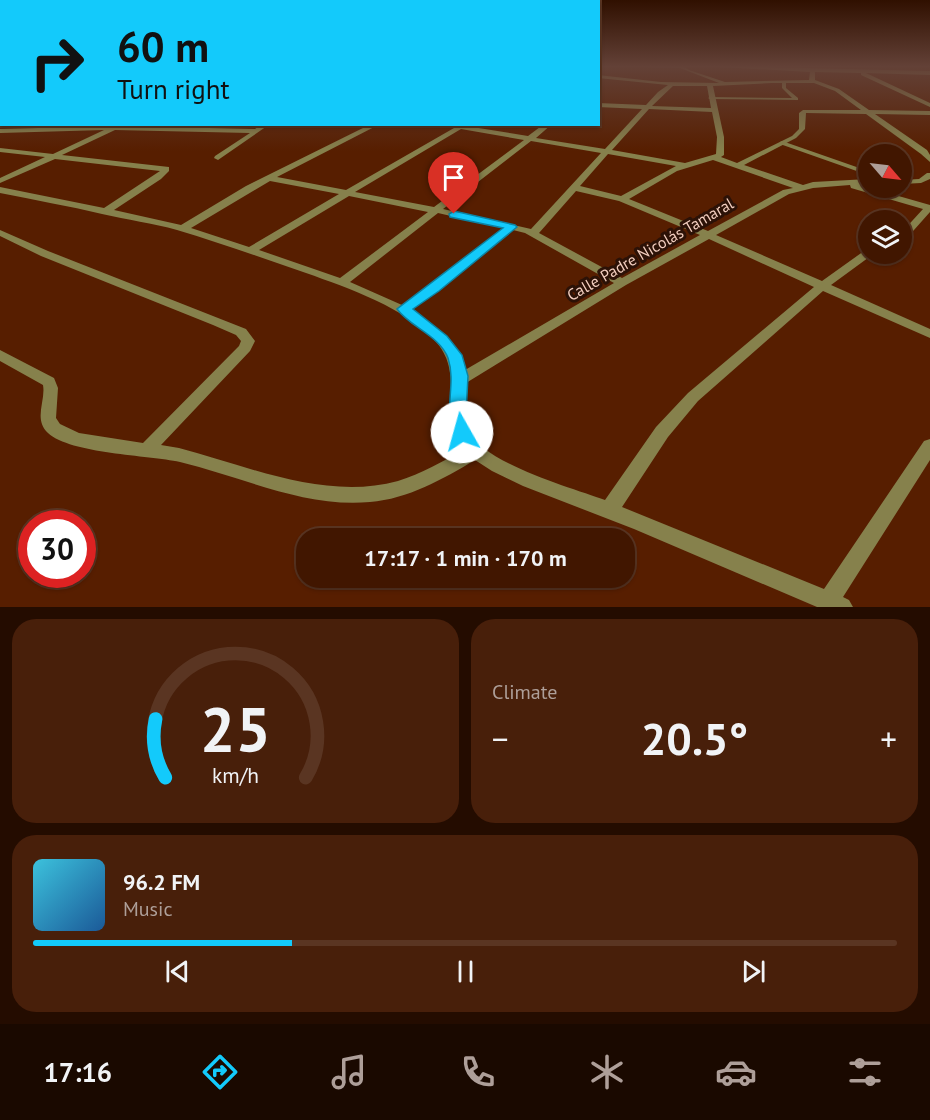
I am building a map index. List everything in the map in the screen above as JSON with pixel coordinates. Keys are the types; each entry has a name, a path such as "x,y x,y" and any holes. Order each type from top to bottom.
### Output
{"street":[{"path":"533,233 659,94"},
{"path":"710,94 722,148 720,155 716,158"},
{"path":"843,94 924,152 930,160"},
{"path":"907,94 930,105"},
{"path":"600,105 713,110"},
{"path":"738,165 794,137 802,129 802,113 805,111 930,113"},
{"path":"39,129 44,126"},
{"path":"0,180 60,155 118,126"},
{"path":"0,130 118,126 182,131 257,131"},
{"path":"182,131 189,126"},
{"path":"218,158 264,126"},
{"path":"182,229 219,204 373,126"},
{"path":"251,250 462,126 530,140 684,165"},
{"path":"342,282 547,126"},
{"path":"0,150 60,155 166,169 158,177 105,212"},
{"path":"622,199 684,165 716,158 800,187"},
{"path":"912,181 921,181 930,175"},
{"path":"268,178 435,210 533,233 622,283"},
{"name":"Calle Padre Nicolás Tamaral","path":"459,380 707,234 786,192 800,187 858,183"},
{"path":"844,184 930,208 912,227"},
{"path":"576,188 622,199 707,234 930,334"},
{"path":"0,190 182,229 342,282 404,309 442,339 455,355 459,380 457,414 462,432 476,452 505,469 835,604 930,446"},
{"path":"404,309 511,227"},
{"path":"0,233 18,239 36,250 123,283 247,336 248,341 245,348 147,449"},
{"path":"609,510 662,432 693,397 821,287 858,260"},
{"path":"0,355 49,382 52,388 48,417 53,428 88,441 179,455 298,488 354,495 374,494 400,487 445,469 476,452"}],"lane":[{"path":"710,98 796,99 791,94"},
{"path":"782,143 858,170"}],"route":[{"path":"454,214 511,227 468,263 404,309 442,339 455,355 460,376 457,414 462,432"}]}
